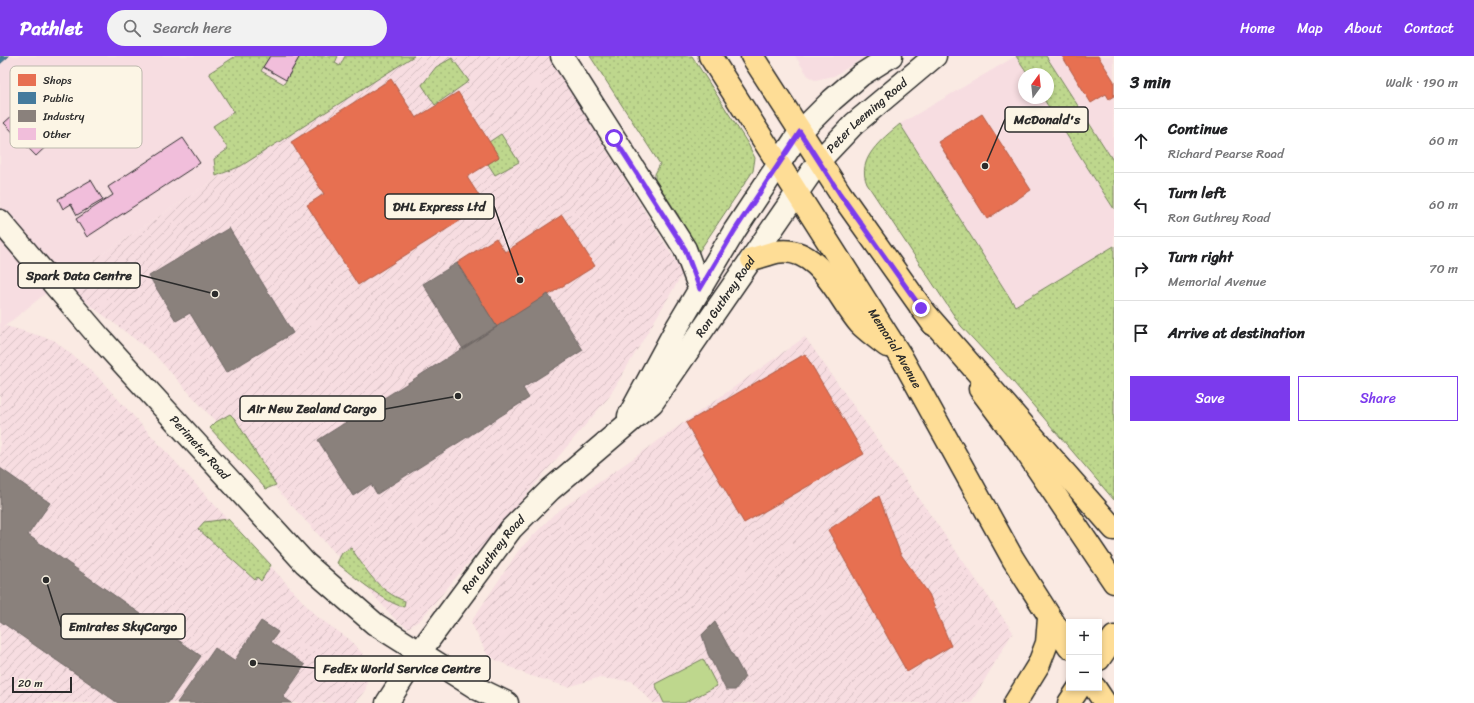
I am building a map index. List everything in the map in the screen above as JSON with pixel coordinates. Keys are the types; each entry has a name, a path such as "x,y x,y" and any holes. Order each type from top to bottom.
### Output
{"main road":[{"name":"Memorial Avenue","path":"710,56 902,358 1013,559 1066,643"},
{"path":"752,56 819,161 921,308 1021,444 1114,582"},
{"path":"752,259 777,252 792,253 815,264 824,273 860,325 902,358"},
{"path":"921,308 1114,529"},
{"path":"1015,703 1039,664 1047,643 1049,618"},
{"path":"1102,655 1114,637"},
{"path":"1069,703 1078,691"},
{"path":"1097,691 1105,703"}],"street":[{"path":"562,56 685,249 700,289"},
{"path":"800,132 832,100 855,80 891,56"},
{"name":"Peter Leeming Road","path":"819,161 854,124 935,56"},
{"name":"Ron Guthrey Road","path":"624,426 639,396 735,230 800,132"},
{"name":"Ron Guthrey Road","path":"387,703 419,653 511,529 533,505 624,426 644,412 652,403 819,161"},
{"name":"Perimeter Road","path":"0,222 100,338 301,558 375,624 478,689 507,703"}],"shaded area":[{"path":"0,56 402,56 60,282 0,330"},
{"path":"402,56 548,56 683,273 609,397 420,620 408,628 396,620 153,353 60,282"},
{"path":"795,56 866,56 834,76 815,80 809,77"},
{"path":"1016,56 1024,68 1018,68 1018,104 1047,104 1114,209 1114,246 1015,306 900,124"},
{"path":"1046,56 1114,56 1113,162 1054,68"},
{"path":"6,326 54,340 96,375 316,616 349,639 369,661 366,689 355,703 0,703 0,330"},
{"path":"805,337 1013,632 971,703 653,703 632,681 597,678 568,687 525,674 488,656 471,622 519,550 554,514"}],"green space":[{"path":"236,56 270,56 261,71 284,84 300,56 338,56 335,63 340,66 345,56 414,56 241,166 216,176 214,159 228,149 213,126 234,112 209,73"},
{"path":"590,56 692,56 748,144 755,158 753,171 698,253 683,230 680,218 655,179 655,174 660,164"},
{"path":"1016,56 1046,56 1054,68 1024,68"},
{"path":"452,58 469,81 435,105 422,85 436,67"},
{"path":"1054,68 1114,162 1114,209 1047,104 1054,104"},
{"path":"900,124 1015,306 1114,246 1114,500 1014,383 961,326 867,184 865,166 868,158 879,143"},
{"path":"501,134 519,162 495,175 488,164 499,157 489,142"},
{"path":"230,414 235,419 276,485 266,489 210,428 216,422"},
{"path":"228,519 271,565 261,581 257,577 255,580 198,529 204,522"},
{"path":"351,548 380,586 387,592 405,601 404,607 388,601 337,563 342,553"},
{"path":"703,659 717,686 684,703 664,703 655,684"}],"building: Shops":[{"path":"1062,56 1098,56 1114,81 1114,96 1109,99 1106,94 1091,103"},
{"path":"391,79 416,118 458,92 499,157 467,177 485,205 358,285 307,205 324,194 291,142"},
{"path":"982,114 1031,190 987,219 938,142"},
{"path":"562,215 595,266 497,327 457,263 496,238 505,252"},
{"path":"805,354 864,454 744,523 686,423"},
{"path":"879,496 900,553 929,594 951,646 907,672 828,530"}],"building: Public":[{"path":"0,56 9,56 0,64"}],"building: Industry":[{"path":"229,228 293,333 226,373 190,313 176,321 149,276"},
{"path":"457,263 497,327 463,349 423,284"},
{"path":"548,294 583,350 523,388 529,398 377,494 371,484 353,496 318,440"},
{"path":"0,468 50,503 28,535 201,656 168,703 118,703 0,621"},
{"path":"261,621 278,632 271,642 305,665 283,697 292,703 177,703 215,648 234,661"},
{"path":"715,622 745,677 735,690 726,690 708,654 702,635"}],"building: Other":[{"path":"270,56 300,56 286,80 263,67"},
{"path":"10,118 10,129 4,123"},
{"path":"183,138 200,163 87,237 76,219 113,195 108,187"},
{"path":"28,148 44,148 36,156"},
{"path":"91,180 103,200 77,215 71,204 63,209 58,199"}],"place":[{"name":"McDonald's","path":"985,166"},
{"name":"DHL Express Ltd","path":"520,280"},
{"name":"Spark Data Centre","path":"215,294"},
{"name":"Air New Zealand Cargo","path":"458,396"},
{"name":"Emirates SkyCargo","path":"46,580"},
{"name":"FedEx World Service Centre","path":"253,663"}],"route":[{"path":"614,138 685,249 700,289 735,230 800,132 840,194 921,308"}]}
